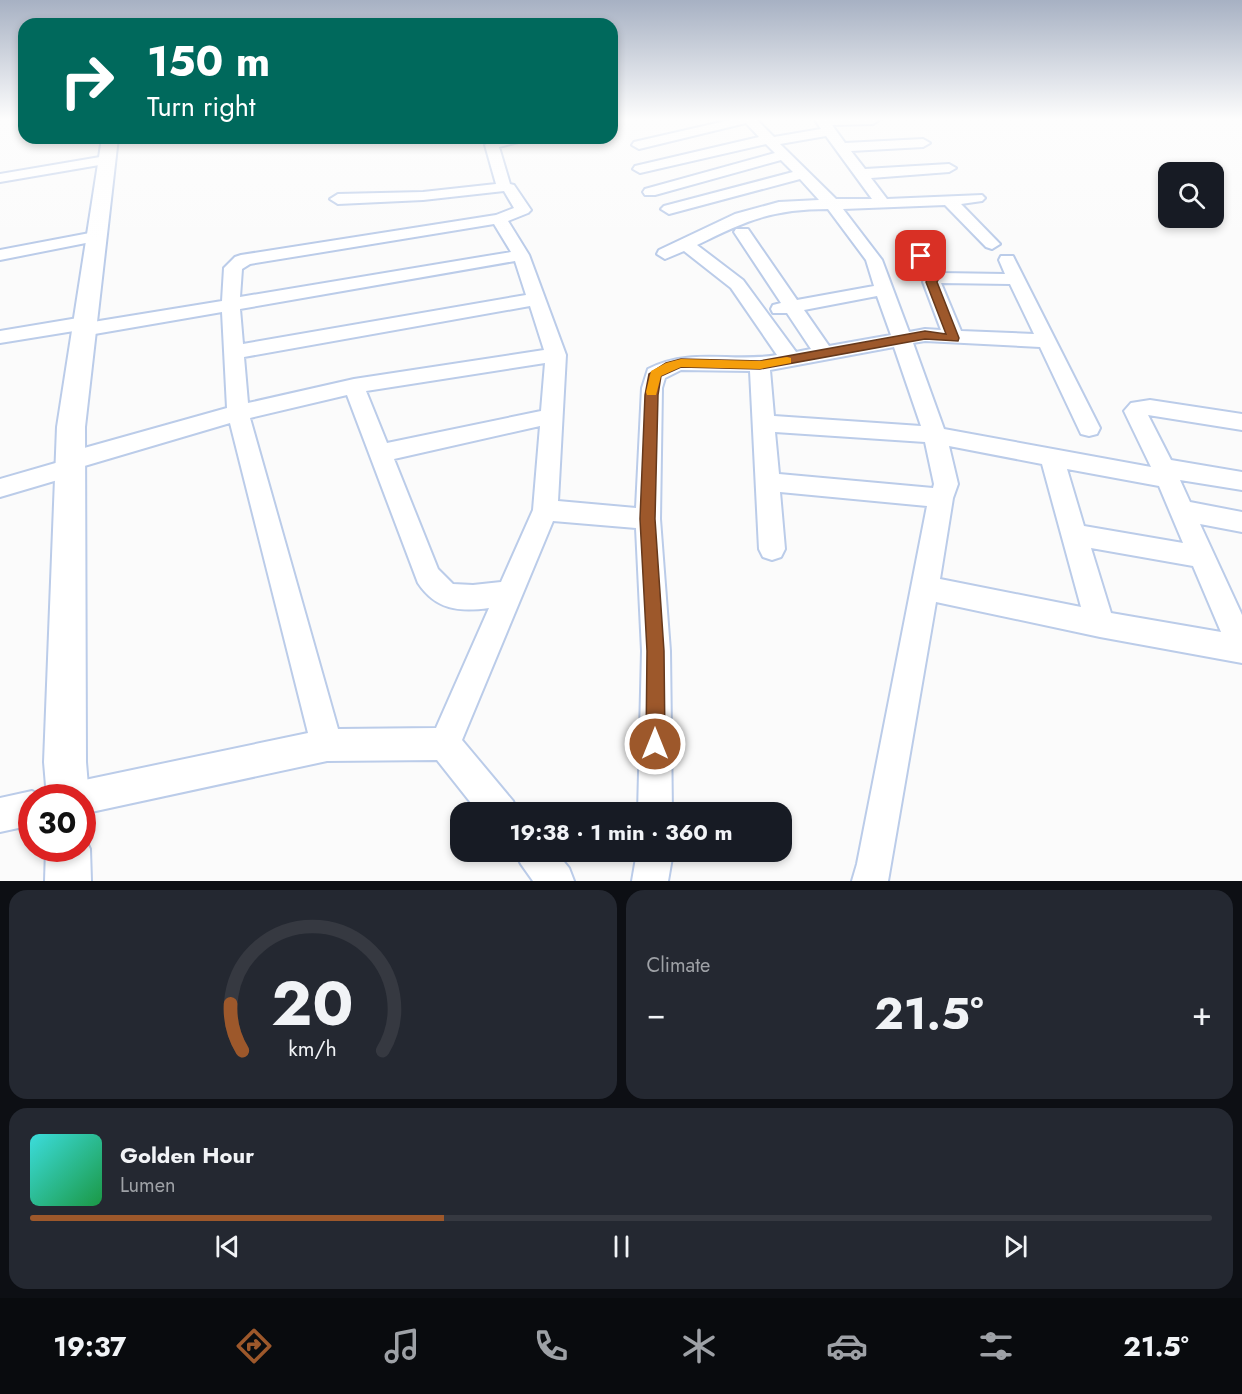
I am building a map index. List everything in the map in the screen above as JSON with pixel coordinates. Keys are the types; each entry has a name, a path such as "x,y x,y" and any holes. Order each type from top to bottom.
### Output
{"main road":[{"path":"67,784 65,762 71,427 106,161"},
{"path":"68,862 68,881"}],"street":[{"path":"0,178 63,161"},
{"path":"497,161 504,187"},
{"path":"640,169 684,161"},
{"path":"650,192 731,161"},
{"path":"791,161 832,204 874,260 935,435 946,484 941,498 875,864 870,881"},
{"path":"852,161 883,204"},
{"path":"861,174 949,168"},
{"path":"669,209 804,174"},
{"path":"327,745 238,413 231,305 233,268 241,261 499,219 523,210 509,188 504,187 423,195 338,199"},
{"path":"664,255 741,217 761,210 802,205 883,204 977,198"},
{"path":"950,200 992,244"},
{"path":"445,744 545,510 556,355 521,255 499,219"},
{"path":"742,232 823,352"},
{"path":"0,255 95,237"},
{"path":"685,244 737,284 791,360"},
{"path":"0,337 231,305 521,255"},
{"path":"921,256 933,278 932,282 954,338"},
{"path":"1007,260 1089,428"},
{"path":"933,278 1016,279"},
{"path":"758,313 885,289"},
{"path":"234,352 536,299"},
{"path":"655,802 656,651 648,519 652,395 655,374 681,363 760,365 925,335 1046,341"},
{"path":"0,488 70,464 238,413 354,386 556,355"},
{"path":"760,365 772,549"},
{"path":"354,386 427,575 439,590 464,597 510,593"},
{"path":"1242,422 1150,407 1139,408 1135,411 1166,473 1242,648"},
{"path":"380,453 552,416"},
{"path":"765,423 935,435 1052,457 1242,481"},
{"path":"1052,457 1100,624"},
{"path":"769,482 941,498"},
{"path":"545,510 648,519"},
{"path":"1182,510 1242,522"},
{"path":"1074,535 1203,557"},
{"path":"925,588 1100,624 1242,648"},
{"path":"96,795 327,745 445,744"},
{"path":"445,744 492,802"},
{"path":"0,815 18,811"},
{"path":"541,862 556,881"},
{"path":"650,881 653,862"}],"slow traffic":[{"path":"652,392 655,374 681,363 760,365 787,361"}],"route":[{"path":"655,744 656,651 648,519 652,388 655,374 681,363 760,365 925,335 954,338 931,280 933,278 921,256"}]}
